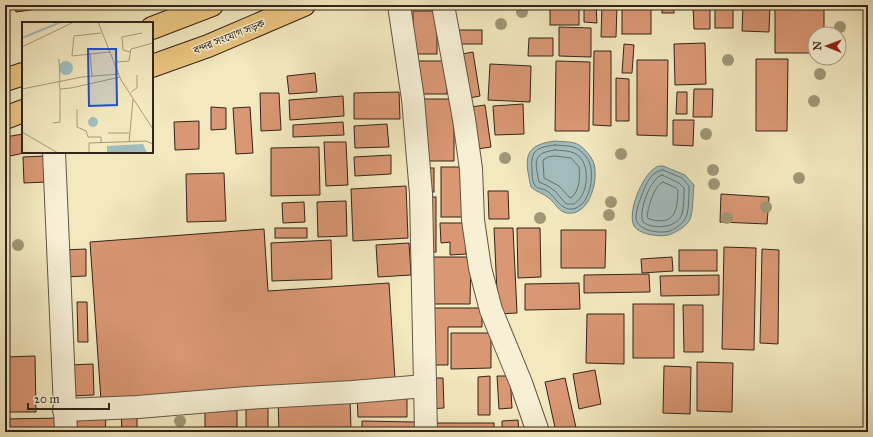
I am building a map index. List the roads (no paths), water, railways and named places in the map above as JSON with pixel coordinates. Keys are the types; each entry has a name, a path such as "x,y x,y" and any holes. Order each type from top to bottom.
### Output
{"highway":[{"name":"বন্দর সংযোগ সড়ক","path":"153,66 208,46 304,5"},
{"path":"153,28 204,7"},
{"path":"5,80 22,74"},
{"path":"5,118 22,111"}],"street":[{"path":"399,5 413,99 421,194 426,432"},
{"path":"443,5 464,119 471,169 473,220 480,268 491,310 521,383 538,432"},
{"path":"54,153 66,432"},
{"path":"64,410 138,407 425,386"}],"water":[{"path":"555,141 571,142 579,145 587,152 593,161 595,168 594,186 587,203 582,209 575,213 567,213 562,211 549,198 531,187 527,162 528,155 536,146"},
{"path":"663,166 685,175 694,185 693,203 689,222 685,226 671,234 657,236 646,234 637,229 632,220 632,212 637,195 645,178 656,167"}]}
